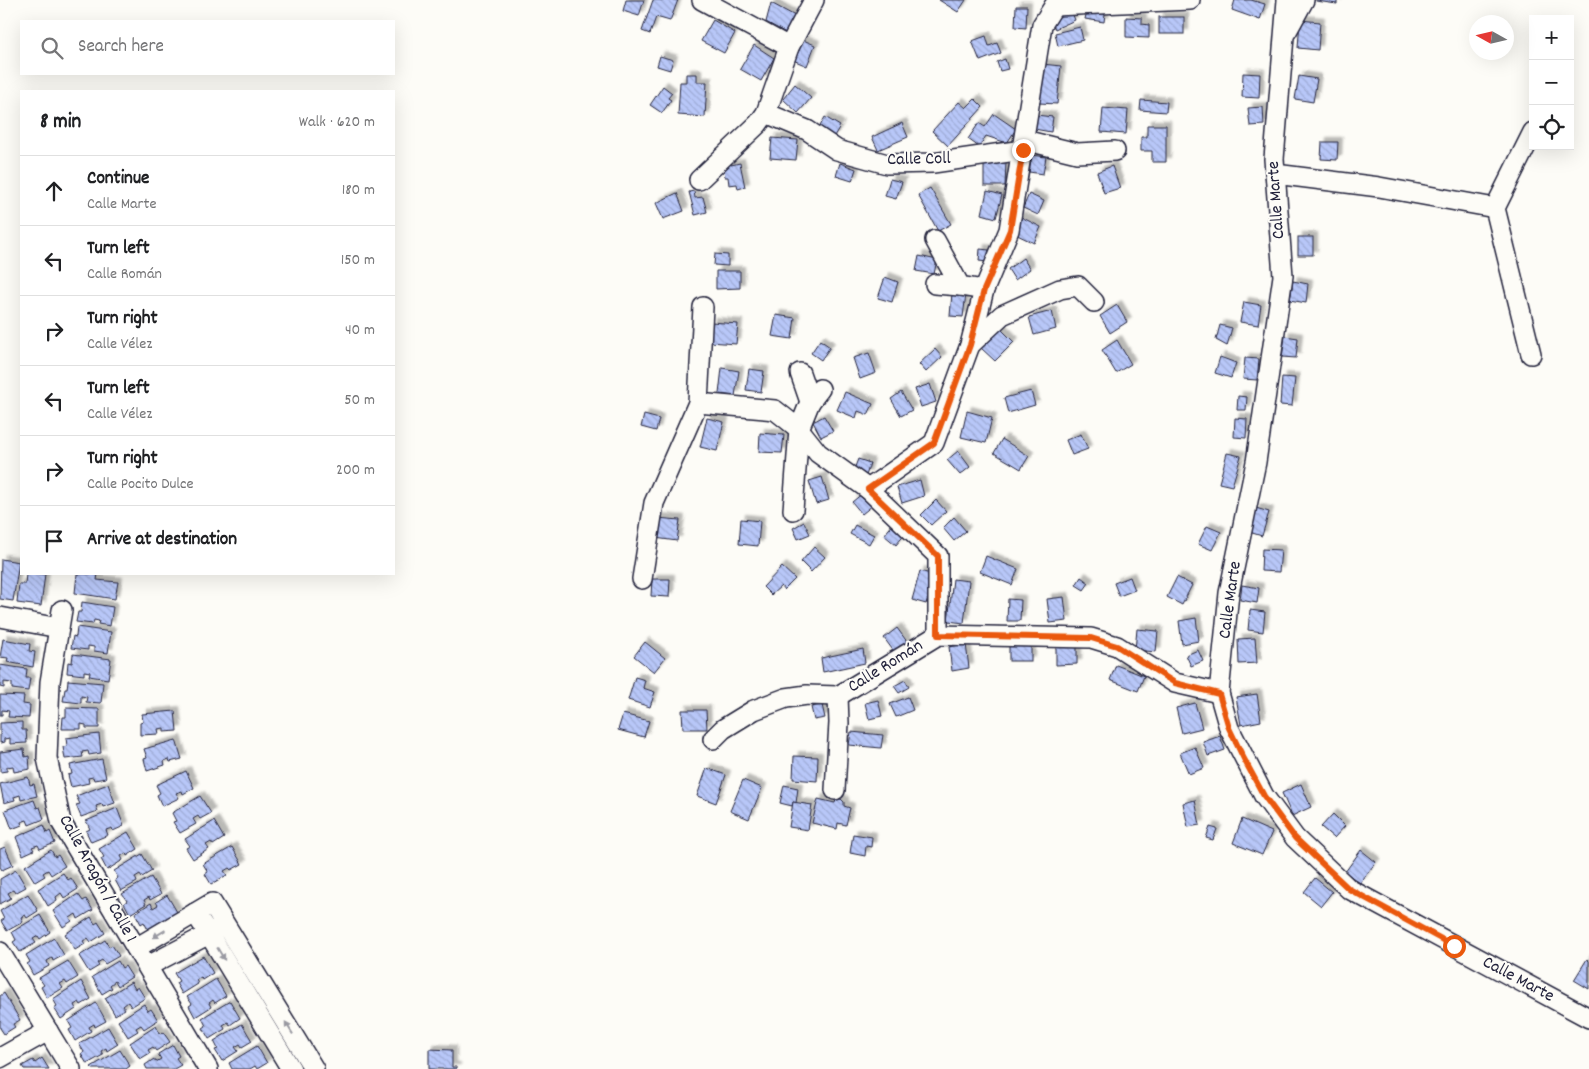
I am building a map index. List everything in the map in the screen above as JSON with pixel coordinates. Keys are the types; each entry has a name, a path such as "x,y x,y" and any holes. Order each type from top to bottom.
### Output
{"street":[{"path":"702,0 789,47"},
{"path":"699,180 758,124 766,113 789,47 814,0"},
{"path":"868,489 934,443 970,345 984,290 1010,230 1042,25 1051,3 1190,0"},
{"name":"Calle Marte","path":"1286,0 1274,159 1283,276 1256,462 1229,594 1219,694 1229,728 1264,796 1295,838 1349,889 1589,1018"},
{"path":"1284,37 1304,0"},
{"name":"Calle Coll","path":"766,113 807,130 837,150 887,164 933,163 1023,145"},
{"path":"1529,140 1495,208 1531,354"},
{"path":"1023,145 1077,153 1115,151"},
{"path":"1275,174 1379,187 1495,208"},
{"path":"935,240 960,286"},
{"path":"935,284 984,290"},
{"path":"970,345 1002,315 1060,289 1078,286 1094,302"},
{"path":"642,579 654,503 698,402 703,307"},
{"path":"793,510 799,429 815,396 800,373"},
{"path":"698,402 775,410 799,429 818,453 868,489 938,556 938,635"},
{"name":"Calle Aragón / Calle 1","path":"0,617 61,619 50,682 47,758 62,822 208,1069"},
{"name":"Calle Román","path":"838,696 938,635 1091,638 1117,646 1175,683 1219,694"},
{"path":"713,739 723,728 754,710 786,698 838,696 839,723 835,790"},
{"path":"136,948 212,902 217,929 291,1069"},
{"path":"195,913 217,929 314,1069"},
{"path":"148,966 217,929"},
{"path":"0,952 70,1069"},
{"path":"0,1058 48,1031"}],"building":[{"path":"626,0 644,0 639,16 623,11"},
{"path":"653,0 678,0 670,21 656,17 650,34 642,31"},
{"path":"939,0 966,0 958,12"},
{"path":"1235,0 1251,0 1265,4 1260,20 1232,10"},
{"path":"1337,0 1337,4 1316,1"},
{"path":"771,3 795,16 786,33 766,22"},
{"path":"1016,6 1027,6 1026,28 1015,27"},
{"path":"1070,8 1075,20 1055,29 1050,18"},
{"path":"1087,11 1105,14 1104,22 1085,19"},
{"path":"1126,17 1142,18 1142,24 1149,25 1149,38 1126,37"},
{"path":"1159,17 1184,17 1184,34 1159,34"},
{"path":"713,20 735,33 724,53 701,41"},
{"path":"1300,20 1320,22 1318,50 1298,48"},
{"path":"1080,27 1083,40 1058,46 1055,33"},
{"path":"986,36 989,46 997,43 1001,53 980,61 972,41"},
{"path":"801,39 815,45 807,66 793,60"},
{"path":"754,45 774,58 761,81 740,69"},
{"path":"660,56 673,60 670,70 657,66"},
{"path":"1005,59 1008,69 1000,71 997,62"},
{"path":"1042,64 1061,66 1057,104 1039,103"},
{"path":"1243,73 1260,74 1259,98 1242,97"},
{"path":"686,74 697,74 697,82 707,82 705,117 678,115 680,82 686,82"},
{"path":"1299,76 1317,79 1313,102 1295,99"},
{"path":"795,84 811,98 798,113 783,99"},
{"path":"663,86 672,93 668,98 671,100 662,113 650,105"},
{"path":"975,99 983,107 948,146 932,131 959,102 966,108"},
{"path":"1141,100 1167,102 1166,112 1140,110"},
{"path":"1263,107 1264,125 1250,126 1248,108"},
{"path":"1103,108 1128,110 1126,134 1101,132"},
{"path":"994,114 1016,129 1007,143 986,136 979,147 968,139 979,123 985,127"},
{"path":"1036,115 1053,117 1051,132 1034,129"},
{"path":"825,117 840,126 833,138 818,130"},
{"path":"902,123 908,137 878,150 872,137"},
{"path":"1147,125 1166,125 1166,162 1152,162 1152,151 1141,151 1141,137 1147,137"},
{"path":"772,138 798,140 796,160 770,158"},
{"path":"1322,142 1338,142 1337,160 1321,159"},
{"path":"1032,155 1046,157 1043,174 1029,172"},
{"path":"731,162 731,165 740,163 745,187 738,189 737,184 729,185 728,177 725,177 724,168"},
{"path":"984,162 1006,162 1005,186 984,186"},
{"path":"840,163 856,169 852,181 836,176"},
{"path":"1112,166 1120,188 1104,193 1097,172"},
{"path":"890,179 902,182 896,199 885,196"},
{"path":"930,188 951,224 938,231 918,195"},
{"path":"694,191 695,198 703,197 707,212 695,215 689,192"},
{"path":"987,191 1002,195 996,218 982,214"},
{"path":"677,193 684,211 663,219 656,203"},
{"path":"1029,194 1044,201 1038,215 1023,208"},
{"path":"1019,216 1041,227 1034,243 1011,232"},
{"path":"1298,237 1313,237 1313,255 1298,255"},
{"path":"980,249 989,250 987,262 979,261"},
{"path":"715,254 728,255 728,266 714,265"},
{"path":"919,256 937,260 934,274 916,271"},
{"path":"1023,258 1030,269 1015,280 1008,269"},
{"path":"716,271 740,271 740,288 716,289"},
{"path":"885,277 898,282 892,302 878,298"},
{"path":"1293,281 1308,284 1306,303 1290,300"},
{"path":"952,293 966,294 963,317 950,316"},
{"path":"1244,302 1261,305 1258,325 1240,322"},
{"path":"1117,305 1127,322 1110,333 1100,316"},
{"path":"1052,311 1056,329 1034,335 1029,317"},
{"path":"776,315 795,318 792,339 772,336"},
{"path":"711,322 738,324 736,344 710,342"},
{"path":"1220,325 1232,328 1227,346 1216,340"},
{"path":"1000,328 1014,342 995,361 981,348"},
{"path":"1285,336 1298,338 1296,358 1282,357"},
{"path":"820,340 830,347 821,360 811,353"},
{"path":"1117,340 1131,364 1116,373 1102,350"},
{"path":"935,349 942,357 926,372 919,364"},
{"path":"869,353 876,373 860,379 853,358"},
{"path":"1220,357 1236,363 1231,378 1215,373"},
{"path":"1245,358 1259,359 1257,380 1243,379"},
{"path":"722,368 739,371 735,396 719,394"},
{"path":"749,369 764,371 761,392 746,390"},
{"path":"1282,377 1295,378 1292,406 1280,405"},
{"path":"930,384 936,402 921,407 915,389"},
{"path":"1031,391 1035,405 1008,413 1004,398"},
{"path":"845,392 873,404 868,415 858,411 856,418 837,410"},
{"path":"901,392 912,410 901,416 891,399"},
{"path":"1238,396 1247,397 1246,410 1237,410"},
{"path":"967,411 992,418 986,443 961,437"},
{"path":"644,415 659,419 656,431 641,427"},
{"path":"824,416 833,431 821,437 813,422"},
{"path":"707,418 724,422 717,451 700,447"},
{"path":"1235,418 1247,419 1246,438 1234,437"},
{"path":"760,433 784,435 782,453 759,452"},
{"path":"1081,434 1088,449 1072,455 1066,440"},
{"path":"1002,439 1029,456 1021,469 994,453"},
{"path":"958,451 970,467 960,475 947,460"},
{"path":"1227,453 1241,456 1232,486 1219,483"},
{"path":"858,459 870,463 866,476 853,472"},
{"path":"822,477 829,500 816,504 809,481"},
{"path":"920,480 924,496 902,503 897,487"},
{"path":"863,493 873,505 862,514 852,502"},
{"path":"936,500 946,511 931,525 921,515"},
{"path":"1256,508 1269,512 1262,536 1249,532"},
{"path":"954,517 966,531 954,541 943,528"},
{"path":"657,518 680,520 677,541 655,538"},
{"path":"741,519 760,521 758,546 739,544"},
{"path":"804,522 810,534 798,539 793,528"},
{"path":"894,523 906,533 896,545 884,535"},
{"path":"855,525 874,535 869,544 850,534"},
{"path":"1207,526 1221,532 1212,550 1198,544"},
{"path":"814,547 825,557 811,572 801,562"},
{"path":"1262,549 1281,550 1279,572 1261,571"},
{"path":"986,556 1018,569 1012,585 980,572"},
{"path":"1,559 19,562 13,601 0,599"},
{"path":"782,567 795,579 784,590 781,586 771,595 763,587"},
{"path":"920,571 934,575 926,604 912,600"},
{"path":"26,575 45,575 41,606 17,603 19,584 25,584"},
{"path":"77,575 98,575 97,580 118,582 115,599 75,593"},
{"path":"1081,577 1089,583 1084,590 1076,585"},
{"path":"1130,577 1135,590 1119,596 1114,583"},
{"path":"1177,577 1192,585 1182,605 1167,597"},
{"path":"652,579 670,579 669,597 651,596"},
{"path":"953,579 969,581 964,623 948,621"},
{"path":"1242,585 1259,588 1257,603 1240,600"},
{"path":"1064,597 1067,621 1050,623 1047,599"},
{"path":"1008,599 1021,600 1020,621 1007,621"},
{"path":"82,602 113,607 110,626 98,624 99,621 94,620 93,624 76,622 78,612 81,612"},
{"path":"1250,610 1265,612 1263,632 1248,630"},
{"path":"1196,618 1199,641 1182,644 1179,621"},
{"path":"77,627 111,632 108,653 94,651 94,647 88,646 88,650 71,648 73,636 76,637"},
{"path":"897,628 908,643 895,653 884,638"},
{"path":"1137,629 1158,631 1156,652 1135,650"},
{"path":"1255,638 1257,663 1239,664 1238,639"},
{"path":"3,639 30,644 29,651 35,652 33,667 7,662 8,658 0,657"},
{"path":"645,642 665,658 654,672 634,656"},
{"path":"966,644 969,668 952,671 949,647"},
{"path":"1009,646 1031,646 1031,661 1009,661"},
{"path":"1056,646 1077,646 1077,664 1056,665"},
{"path":"863,649 865,663 823,672 821,658"},
{"path":"1198,650 1203,661 1191,666 1186,655"},
{"path":"73,654 111,659 108,679 89,676 90,672 84,671 84,675 67,673 68,662 72,663"},
{"path":"0,665 27,669 26,678 30,678 28,691 12,689 12,683 4,682 4,688 0,687"},
{"path":"1116,665 1144,676 1138,691 1110,680"},
{"path":"635,677 645,680 643,688 655,692 650,707 628,700"},
{"path":"68,680 103,683 101,703 86,702 87,697 81,696 81,703 63,701"},
{"path":"905,680 909,687 899,693 894,686"},
{"path":"1257,694 1261,721 1241,725 1236,697"},
{"path":"0,695 24,696 23,704 30,705 29,718 8,717 9,711 2,710 2,715 0,715"},
{"path":"908,697 913,710 896,717 890,704"},
{"path":"878,700 882,716 869,719 865,703"},
{"path":"1195,703 1202,728 1182,733 1176,708"},
{"path":"822,705 825,718 814,720 811,707"},
{"path":"66,708 99,709 99,728 86,728 86,725 81,724 81,729 62,729 63,717 66,717"},
{"path":"682,710 706,710 707,729 683,729"},
{"path":"175,711 177,731 164,732 164,728 158,729 159,734 140,735 140,723 143,722 142,714"},
{"path":"623,714 649,721 644,737 618,730"},
{"path":"22,722 22,730 26,730 27,743 10,744 10,738 4,739 4,742 0,743 0,723"},
{"path":"851,732 883,735 881,748 849,745"},
{"path":"99,734 101,753 89,755 88,751 82,752 83,757 65,759 63,747 67,746 66,738"},
{"path":"1220,736 1225,750 1208,756 1203,742"},
{"path":"176,740 182,759 170,762 169,759 164,761 165,765 147,771 144,759 147,758 144,749"},
{"path":"1195,747 1204,768 1189,774 1180,753"},
{"path":"24,749 25,757 29,756 30,769 14,772 13,766 7,767 7,771 0,772 0,752"},
{"path":"794,756 818,757 817,781 793,779"},
{"path":"102,759 106,778 94,780 93,777 88,778 89,783 71,787 68,775 72,774 70,765"},
{"path":"707,768 726,775 716,803 697,796"},
{"path":"186,771 194,788 183,794 182,791 176,793 179,798 162,806 157,795 160,793 156,785"},
{"path":"28,777 30,785 34,784 37,796 21,800 20,795 14,797 15,800 4,803 0,784"},
{"path":"743,780 762,788 749,819 730,811"},
{"path":"108,784 115,803 103,807 102,804 96,806 98,811 81,817 76,805 80,804 76,796"},
{"path":"1301,784 1311,807 1292,816 1282,793"},
{"path":"784,785 798,788 796,803 793,802 792,806 780,803"},
{"path":"200,796 211,813 200,819 198,816 193,819 196,824 180,833 173,822 176,821 172,813"},
{"path":"818,799 835,803 836,800 841,799 844,802 844,806 850,808 846,825 838,823 837,829 812,823"},
{"path":"34,800 37,808 40,807 44,819 29,825 27,820 21,822 22,825 12,829 5,810"},
{"path":"1195,800 1200,825 1188,827 1183,803"},
{"path":"793,802 812,805 808,830 789,827"},
{"path":"117,808 124,826 113,831 112,828 106,830 108,835 91,842 86,831 90,829 86,821"},
{"path":"1333,814 1345,826 1334,838 1321,827"},
{"path":"1242,819 1272,832 1262,855 1233,843"},
{"path":"214,821 224,838 213,845 211,842 206,845 209,849 193,859 186,848 190,846 185,839"},
{"path":"44,825 47,833 50,831 55,843 40,849 38,845 32,847 34,850 23,855 16,837"},
{"path":"1210,827 1217,829 1213,840 1206,838"},
{"path":"128,832 138,849 127,856 126,853 121,856 123,860 107,870 101,859 104,857 99,849"},
{"path":"853,834 872,837 871,847 866,846 865,856 850,853"},
{"path":"5,847 13,865 2,870 0,867 0,849"},
{"path":"232,847 242,864 231,870 229,868 224,871 227,875 211,884 205,874 208,872 203,864"},
{"path":"51,850 55,857 58,855 65,866 51,875 48,870 43,873 45,876 35,882 25,866"},
{"path":"1361,850 1376,862 1360,883 1345,872"},
{"path":"142,854 152,871 142,877 140,874 135,877 137,882 121,891 115,880 118,878 114,871"},
{"path":"16,870 26,887 15,893 13,890 8,893 11,898 0,904 0,879"},
{"path":"63,873 68,880 71,878 78,889 64,898 61,893 56,897 57,900 48,906 38,889"},
{"path":"151,877 161,894 150,900 149,897 144,900 146,904 130,914 124,903 127,901 122,894"},
{"path":"1315,878 1332,892 1321,906 1304,892"},
{"path":"28,894 38,911 27,918 25,915 21,917 23,922 7,931 1,921 4,919 0,911"},
{"path":"78,894 83,901 86,899 93,910 78,919 76,914 70,918 72,921 63,927 53,911"},
{"path":"167,895 177,912 148,930 144,922 141,924 135,913 151,903 153,908 158,905 156,902"},
{"path":"40,915 50,932 40,939 38,936 33,939 36,943 20,952 13,942 16,940 12,932"},
{"path":"91,917 95,924 98,922 105,933 91,942 88,938 83,941 85,944 75,950 65,934"},
{"path":"54,938 64,955 53,961 52,958 47,961 49,966 33,975 27,964 30,962 26,955"},
{"path":"105,940 109,947 112,945 119,956 105,964 102,960 97,963 99,966 89,972 79,956"},
{"path":"203,956 213,973 202,980 201,977 196,980 198,984 182,994 176,983 179,981 174,973"},
{"path":"1587,959 1589,961 1589,989 1574,980"},
{"path":"68,961 78,977 67,984 65,981 60,984 63,988 47,998 41,987 44,985 39,978"},
{"path":"118,961 122,968 125,966 132,977 118,986 115,981 110,985 112,988 102,994 92,977"},
{"path":"216,979 226,996 215,1003 213,1000 209,1003 211,1007 195,1017 189,1006 192,1004 187,997"},
{"path":"81,981 91,999 81,1005 79,1002 74,1005 76,1009 61,1019 54,1008 57,1006 53,999"},
{"path":"131,982 135,989 138,987 145,998 131,1007 128,1002 123,1006 125,1009 115,1015 105,998"},
{"path":"4,993 20,1020 13,1024 15,1027 4,1034 0,1028 0,996"},
{"path":"230,1001 240,1018 230,1025 228,1022 223,1025 225,1029 209,1039 203,1028 206,1026 202,1018"},
{"path":"96,1003 106,1021 95,1027 94,1024 89,1027 91,1031 75,1041 69,1030 72,1028 68,1021"},
{"path":"144,1004 148,1011 151,1009 158,1020 144,1029 141,1025 136,1028 138,1031 128,1037 118,1021"},
{"path":"242,1024 252,1041 242,1047 240,1044 235,1047 238,1051 222,1061 215,1050 218,1049 214,1041"},
{"path":"156,1026 160,1034 163,1032 170,1042 156,1051 153,1047 148,1050 150,1053 140,1059 130,1043"},
{"path":"108,1027 118,1044 107,1051 106,1048 101,1051 103,1055 87,1064 81,1054 84,1052 79,1044"},
{"path":"173,1045 179,1056 176,1058 181,1065 174,1069 147,1069 145,1065 154,1059 156,1062 161,1059 158,1054"},
{"path":"257,1046 267,1063 257,1069 255,1066 250,1069 232,1069 229,1063"},
{"path":"429,1049 452,1050 452,1067 456,1067 456,1069 429,1069"},
{"path":"120,1050 130,1066 126,1069 93,1069 91,1067"},
{"path":"42,1058 49,1069 24,1069 22,1066 33,1060 35,1063"}],"route":[{"path":"1023,150 1010,230 984,290 970,345 934,443 868,489 938,556 938,635 1091,638 1117,646 1175,683 1219,694 1229,728 1244,759 1264,796 1295,838 1349,889 1454,946"}]}
